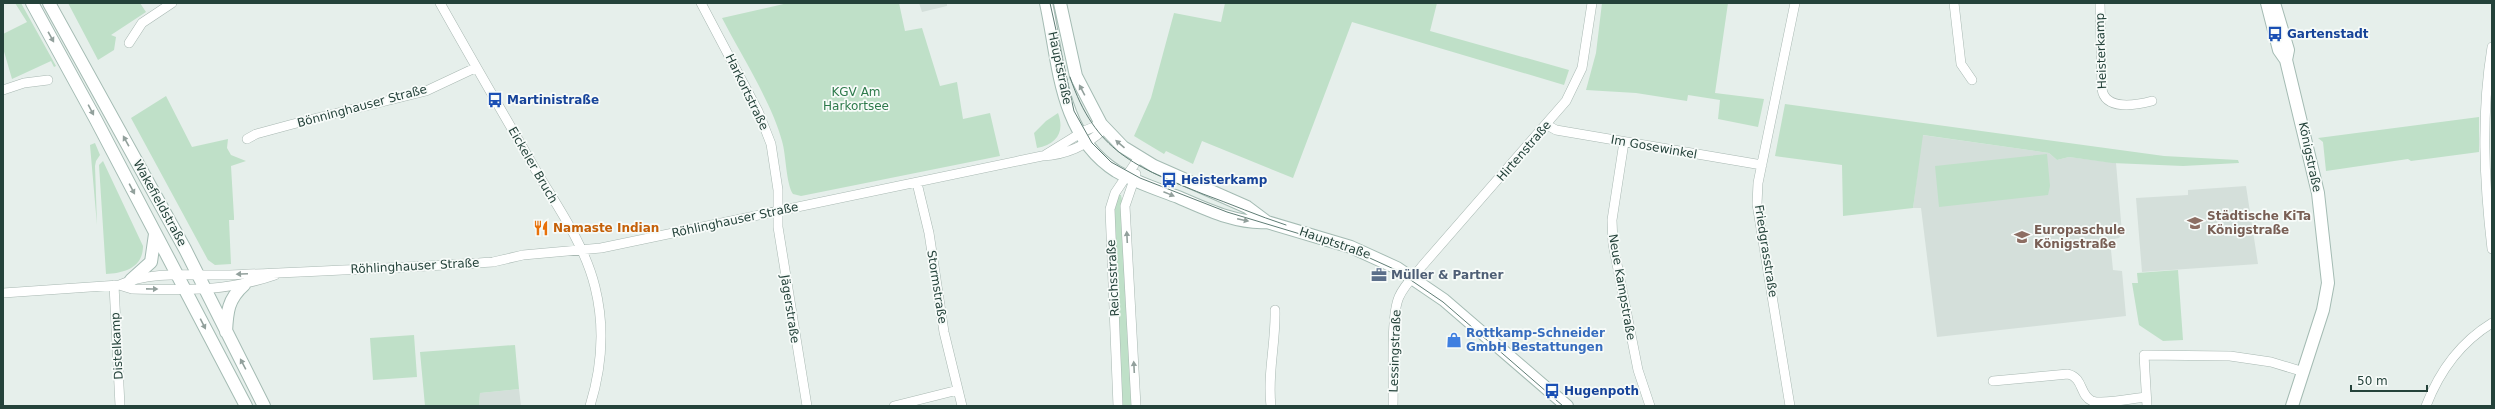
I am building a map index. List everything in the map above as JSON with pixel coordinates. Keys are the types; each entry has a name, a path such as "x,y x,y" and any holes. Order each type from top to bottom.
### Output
{"street":[{"name":"Wakefieldstraße","path":"32,3 178,275 246,406"},
{"name":"Wakefieldstraße","path":"49,3 158,198 264,406"},
{"path":"129,43 142,23 172,3"},
{"name":"Eickeler Bruch","path":"440,3 582,250 595,286 602,334 598,376 590,406"},
{"name":"Harkortstraße","path":"701,3 766,127 775,159 778,190 776,211"},
{"name":"Hauptstraße","path":"1046,3 1065,98 1079,134 1086,144 1109,166 1130,178 1219,214 1244,222 1268,222 1362,251 1412,278 1444,300 1567,406"},
{"name":"Hauptstraße","path":"1060,3 1076,76 1102,127 1140,160 1247,207 1268,222"},
{"name":"Hirtenstraße","path":"1412,278 1547,125 1566,101 1578,79 1585,56 1592,3"},
{"name":"Friedgrasstraße","path":"1790,406 1758,215 1757,194 1795,3"},
{"path":"1954,3 1961,64 1972,80"},
{"name":"Heisterkamp","path":"2100,3 2102,89 2104,98 2111,102 2132,106 2152,101"},
{"name":"Königstraße","path":"2267,3 2279,50 2286,60 2318,193 2328,264 2326,297 2304,372 2292,406"},
{"name":"Königstraße","path":"2274,3 2288,50 2286,60"},
{"path":"2492,47 2486,89 2484,132 2486,186 2492,249"},
{"name":"Bönninghauser Straße","path":"248,140 256,134 426,91 476,68"},
{"path":"3,90 24,83 48,80"},
{"name":"Im Gosewinkel","path":"1547,125 1556,130 1762,165"},
{"name":"Röhlinghauser Straße","path":"1042,156 1079,134 1102,127"},
{"name":"Röhlinghauser Straße","path":"3,293 116,285 131,280 178,275 281,273 494,262 524,255 601,248 1071,151 1086,144 1102,127"},
{"name":"Neue Kampstraße","path":"1624,142 1612,220 1613,244 1639,376 1650,406"},
{"name":"Reichsstraße","path":"1118,406 1110,219 1114,197 1130,178 1140,160"},
{"name":"Reichsstraße","path":"1130,178 1125,206 1136,406"},
{"name":"Stormstraße","path":"916,183 929,233 944,332 962,406"},
{"name":"Jägerstraße","path":"776,211 797,352 807,406"},
{"path":"131,280 151,262 155,233"},
{"name":"Röhlinghauser Straße","path":"116,285 132,289 204,289 244,285 281,273"},
{"name":"Lessingstraße","path":"1393,406 1397,305 1403,289 1412,278"},
{"name":"Distelkamp","path":"116,285 120,406"},
{"path":"226,332 229,304 244,285"},
{"path":"1270,406 1270,367 1276,332 1275,310"},
{"path":"2426,406 2438,382 2457,353 2478,332 2492,324"},
{"path":"1993,382 2068,374 2079,380 2086,395 2092,401 2147,401 2144,356 2230,356 2271,362 2304,372"},
{"path":"894,406 958,390"}],"shaded area":[{"path":"919,3 947,3 947,6 922,12"},
{"name":"Europaschule Königstraße","path":"1922,135 2049,153 2057,160 2069,157 2116,163 2122,233 2119,238 2110,240 2113,270 2122,271 2126,316 1937,337 1921,208 1913,208"},
{"name":"Städtische KiTa Königstraße","path":"2246,186 2258,264 2142,272 2136,198 2188,195 2188,190"},
{"path":"519,389 521,406 479,406 480,393"}],"green space":[{"path":"15,3 21,3 56,66 54,67 51,61 12,79 3,48 3,34 27,22"},
{"path":"68,3 140,3 146,12 111,35 116,37 114,50 98,60"},
{"name":"KGV Am Harkortsee","path":"788,3 899,3 905,31 922,28 940,86 957,82 963,119 990,113 1000,156 801,196 793,194 787,176 782,141 771,111 755,78 722,18"},
{"path":"1225,3 1437,3 1430,31 1569,70 1564,85 1352,22 1293,178 1202,141 1193,164 1166,151 1164,154 1134,136 1151,98 1174,13 1221,22"},
{"path":"1602,3 1728,3 1715,93 1764,99 1758,127 1718,119 1720,100 1688,95 1687,101 1636,93 1586,90 1596,53"},
{"path":"166,96 192,147 228,139 227,148 231,155 246,161 231,166 234,220 229,220 231,264 215,265 208,260 131,118"},
{"path":"1785,104 2164,156 2238,160 2239,163 2183,166 2112,163 2069,157 2057,160 2049,153 1923,135 1913,208 1843,216 1842,165 1775,156"},
{"path":"1058,113 1060,120 1060,131 1058,136 1050,144 1037,148 1034,133 1046,121"},
{"path":"2479,117 2479,152 2411,161 2408,159 2326,171 2323,142 2318,138"},
{"path":"95,143 100,155 95,166 97,225 90,145"},
{"path":"2047,154 2050,186 2048,195 1939,207 1935,166"},
{"path":"103,161 143,246 140,260 131,268 126,271 106,274 99,165"},
{"path":"1118,195 1121,195 1122,200 1132,406 1122,406 1114,213"},
{"path":"2178,270 2183,340 2163,341 2139,325 2132,283 2138,283 2137,273"},
{"path":"414,335 417,377 373,380 370,338"},
{"path":"515,345 519,389 480,393 479,406 425,406 420,352"}],"tram line":[{"path":"1050,3 1074,111 1092,143 1111,162 1140,178 1227,212 1350,249 1396,270 1443,302 1563,406"},
{"path":"1070,77 1080,102 1092,123 1105,140 1121,154 1157,175 1286,225"}],"place":[{"name":"Gartenstadt","path":"2275,34"},
{"name":"Martinistraße","path":"495,100"},
{"name":"Heisterkamp","path":"1169,180"},
{"name":"Städtische KiTa Königstraße","path":"2195,223"},
{"name":"Namaste Indian","path":"541,228"},
{"name":"Europaschule Königstraße","path":"2022,237"},
{"name":"Müller & Partner","path":"1379,275"},
{"name":"Rottkamp-Schneider GmbH Bestattungen","path":"1454,340"},
{"name":"Hugenpoth","path":"1552,391"}]}
